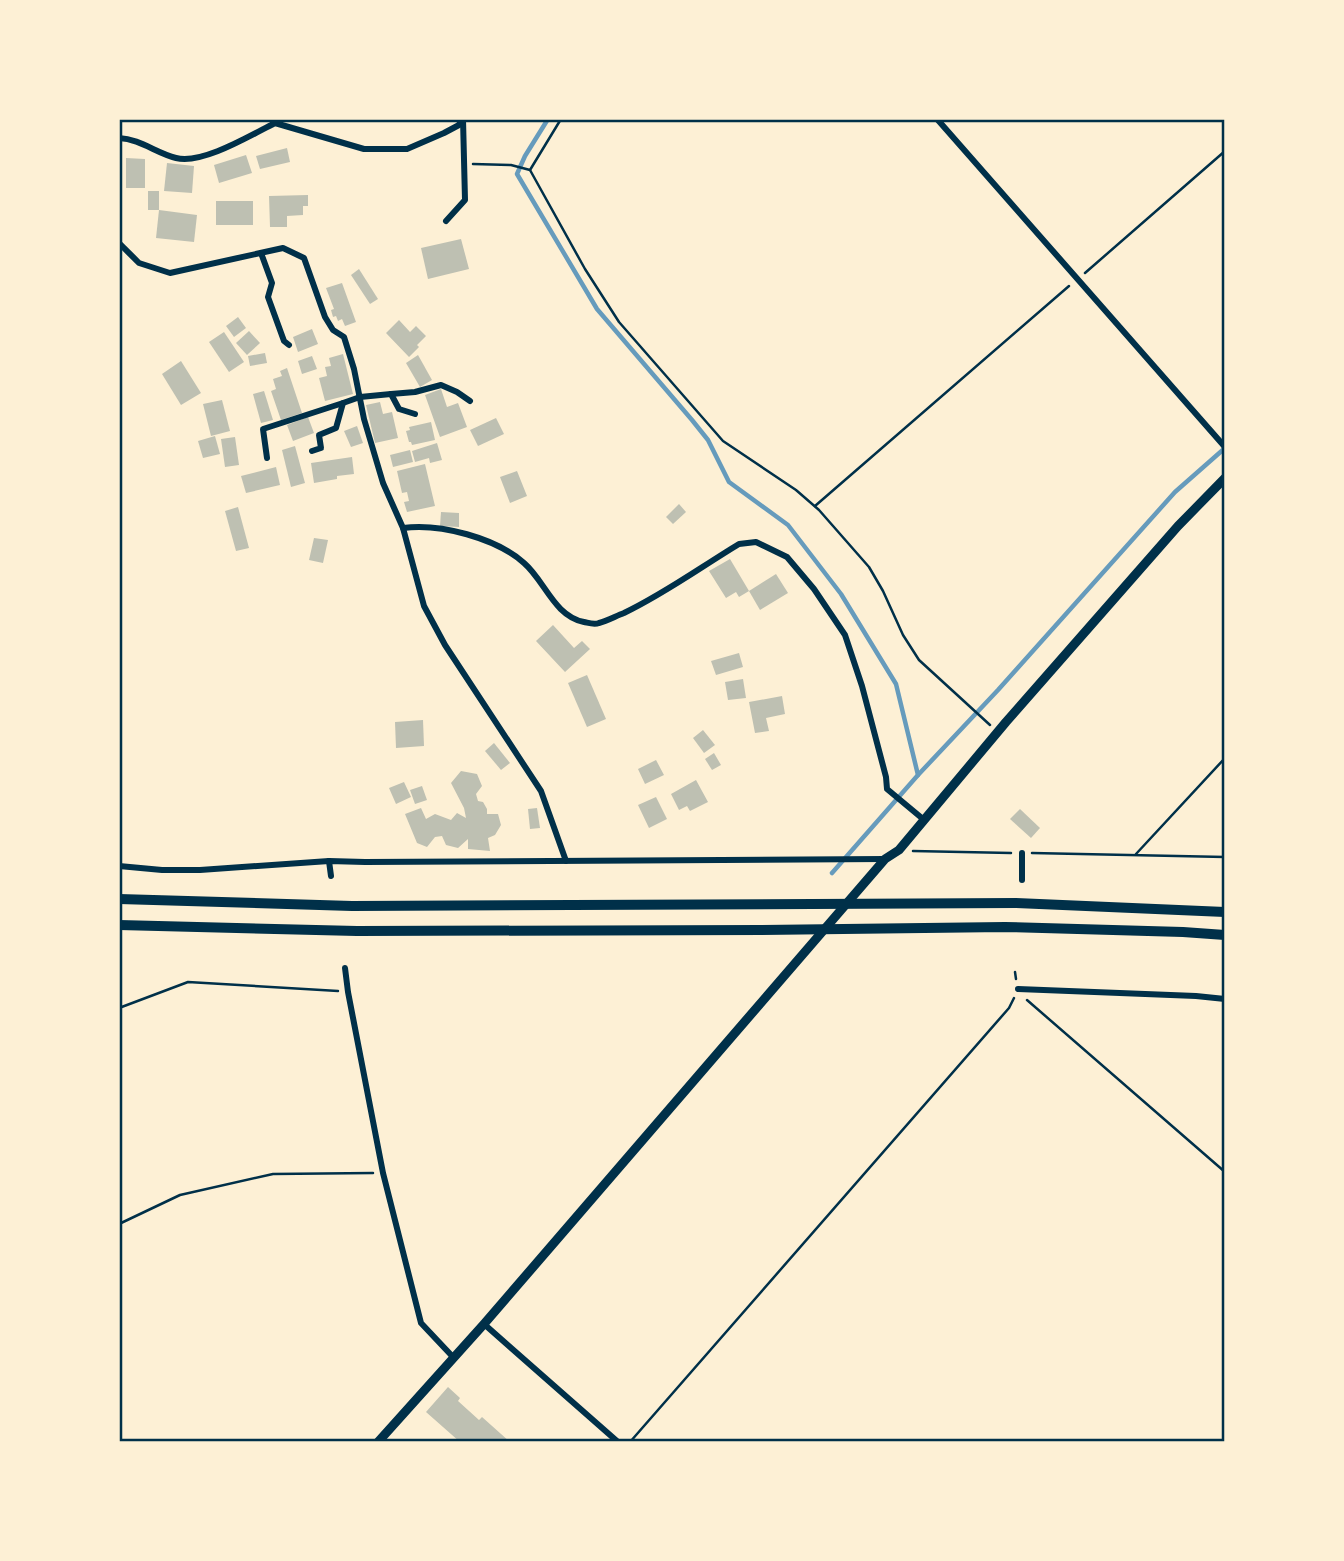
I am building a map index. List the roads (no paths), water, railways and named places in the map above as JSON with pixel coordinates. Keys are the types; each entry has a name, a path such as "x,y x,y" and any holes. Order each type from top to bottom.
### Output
{"highway":[{"path":"119,899 352,906 1016,904 1225,912"},
{"path":"119,925 357,931 1005,928 1225,935"}],"main road":[{"path":"377,1442 484,1324 885,859 899,850 1006,722 1178,526 1225,478"}],"street":[{"path":"119,138 130,138 178,159 205,157 275,123 364,149 407,149 459,125 462,119"},
{"path":"446,221 466,200 462,119"},
{"path":"937,119 1223,444"},
{"path":"119,243 139,263 170,273 283,248 304,258 326,317 334,330 344,337 383,483 403,528 424,606 445,646 541,791 566,861"},
{"path":"261,253 272,283 268,297 284,341 289,345"},
{"path":"267,458 263,429 360,397 415,392 442,385 470,401"},
{"path":"391,394 399,409 415,414"},
{"path":"312,451 321,448 319,435 337,428 343,403"},
{"path":"403,528 418,526 460,533 493,543 524,563 557,606 577,621 597,625 643,604 739,544 756,542 787,557 814,589 845,635 862,686 887,789 923,819"},
{"path":"1021,853 1022,880"},
{"path":"119,866 200,870 329,860 885,859"},
{"path":"329,860 331,876"},
{"path":"345,968 383,1173 421,1323 453,1357"},
{"path":"1018,989 1225,999"},
{"path":"484,1324 618,1442"}],"waterway":[{"path":"548,119 517,174 597,309 708,440 729,482 788,525 841,594 896,684 918,775 832,873"},
{"path":"918,775 1175,492 1225,448"}]}
